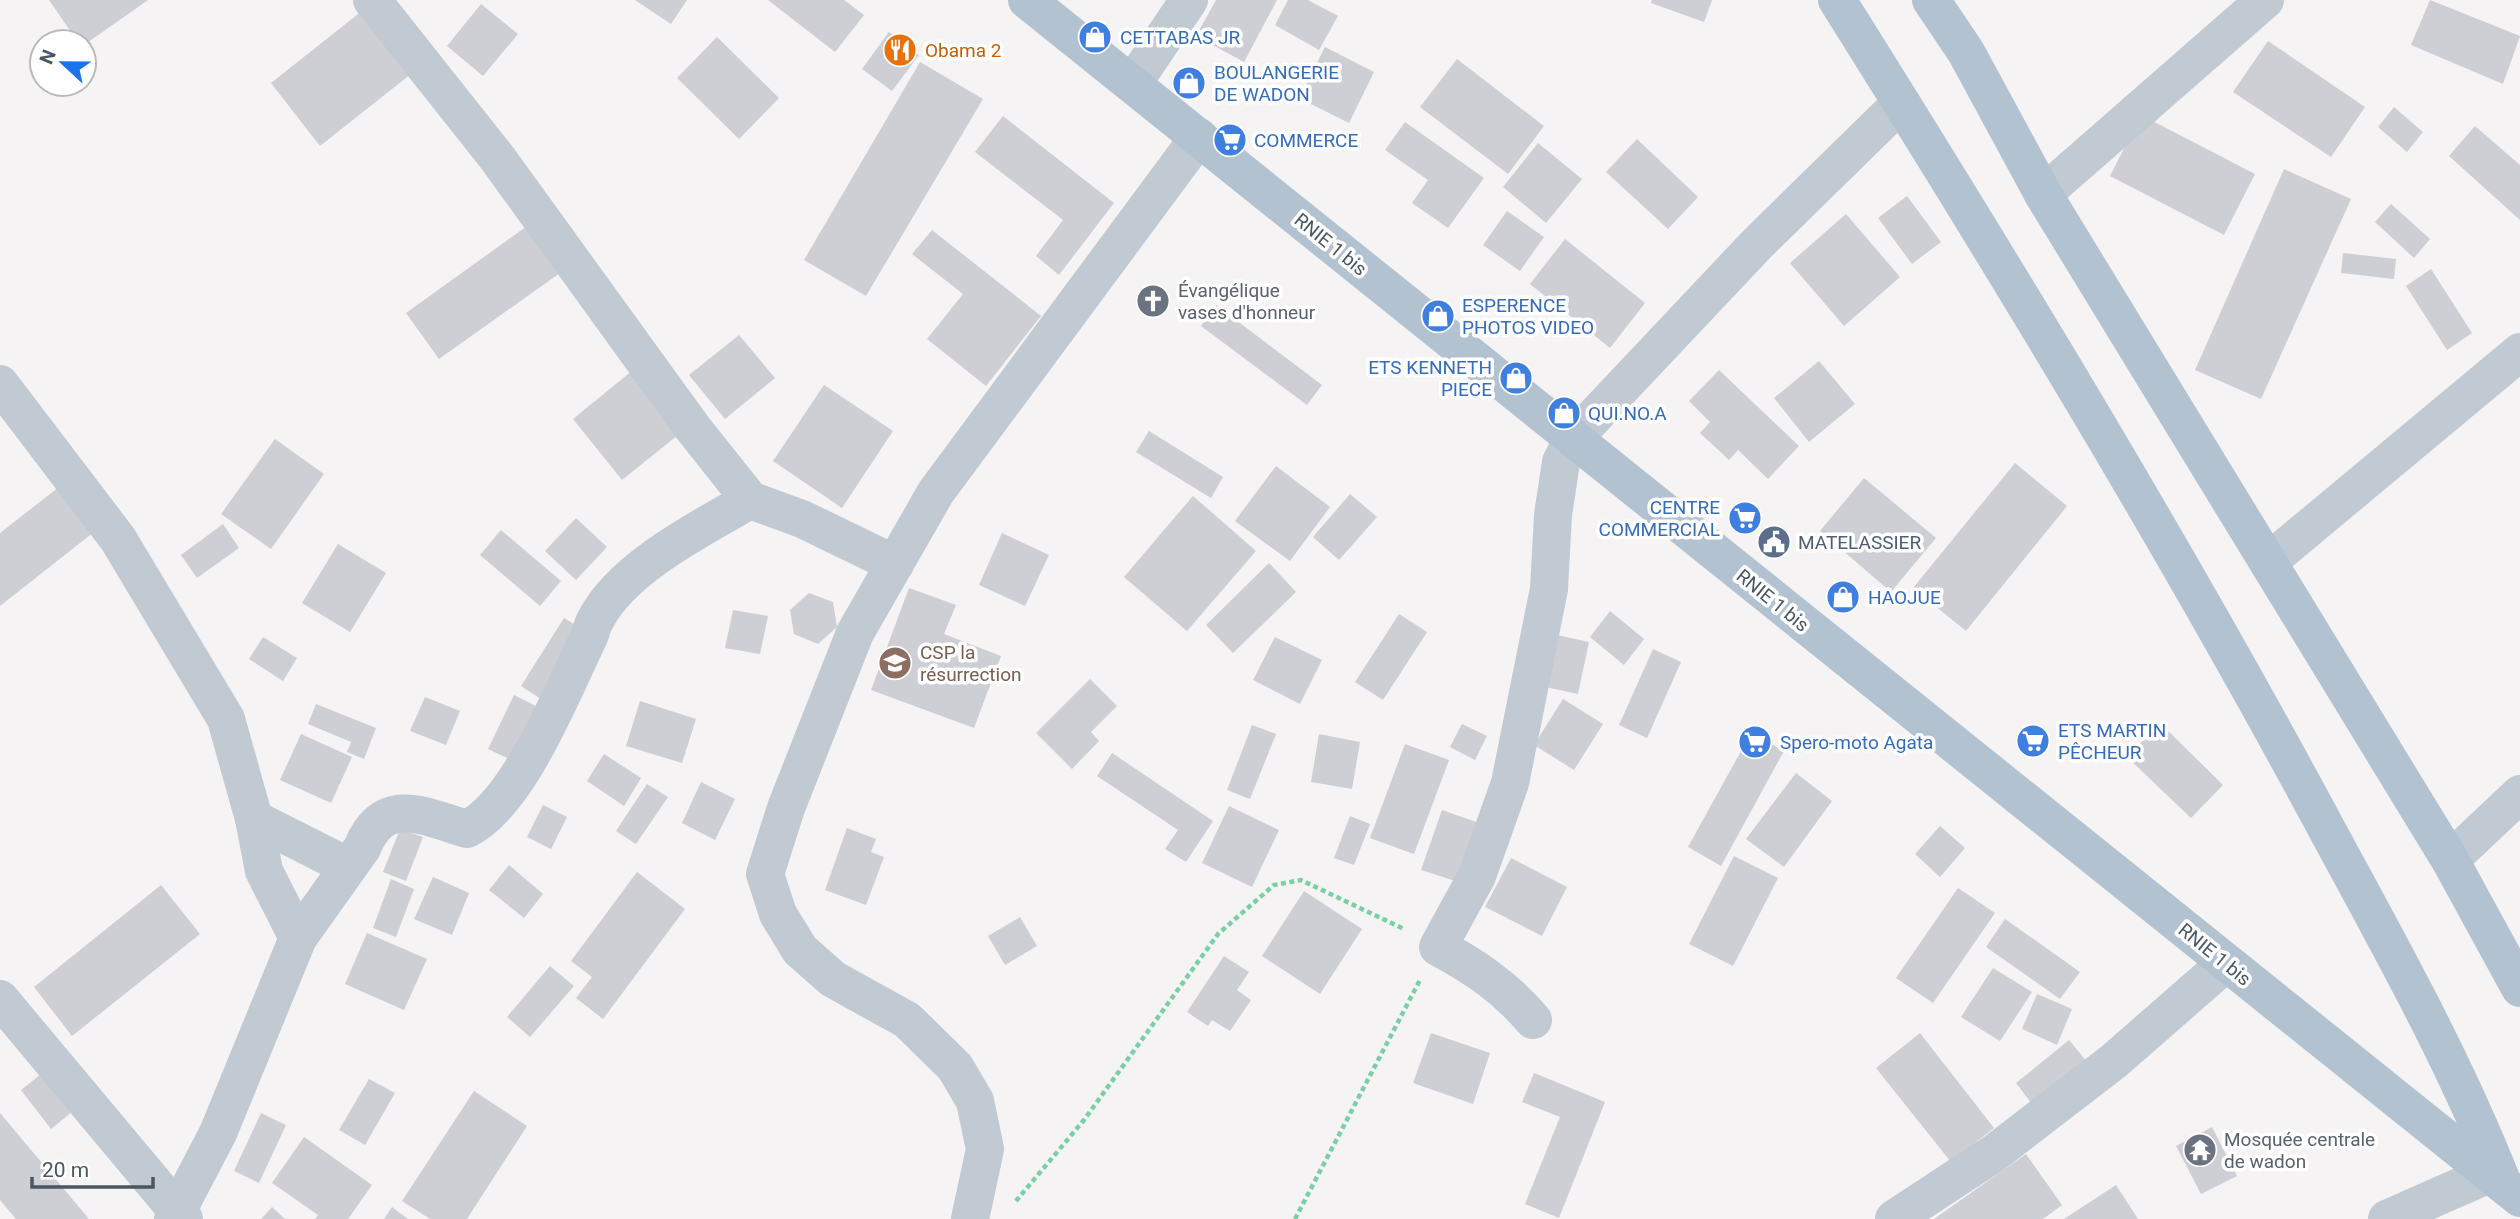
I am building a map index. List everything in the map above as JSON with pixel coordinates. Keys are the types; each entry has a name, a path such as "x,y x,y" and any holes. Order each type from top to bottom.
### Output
{"main road":[{"name":"RNIE 1 bis","path":"1027,0 2504,1185"},
{"path":"1837,0 1902,103 2220,631 2425,1012 2472,1106 2504,1185"},
{"path":"1931,0 1966,52 2043,194 2450,860 2520,988"}],"street":[{"path":"372,0 498,159 692,427 750,500 802,519 895,564"},
{"path":"1133,83 1189,0"},
{"path":"2043,194 2265,0"},
{"path":"1533,1020 1513,996 1482,971 1437,947 1477,876 1510,783 1549,589 1553,514 1561,462 1573,439 1757,244 1902,103"},
{"path":"970,1219 985,1149 975,1101 955,1067 907,1020 833,979 800,950 778,914 765,874 786,808 855,633 936,492 1199,137"},
{"path":"2268,562 2520,352"},
{"path":"0,384 118,539 226,719 254,819 264,871 298,938"},
{"path":"0,999 178,1217 218,1133 298,938 380,818 403,812 467,829 480,822 514,784 592,631 594,621 607,603 628,579 696,531 750,500"},
{"path":"2450,860 2520,794"},
{"path":"254,819 347,866"},
{"path":"1894,1219 2015,1138 2114,1061 2226,963"},
{"path":"2387,1219 2504,1185"}],"path":[{"path":"1007,1210 1027,1192 1084,1120 1218,934 1274,885 1301,880 1437,947 1295,1219"}],"building":[{"path":"49,0 148,0 98,35 98,28 68,28"},
{"path":"635,0 687,0 671,24"},
{"path":"768,0 844,0 864,15 835,52"},
{"path":"1216,0 1277,0 1244,62 1196,36"},
{"path":"1288,0 1308,0 1338,16 1319,50 1275,25"},
{"path":"1652,0 1712,0 1704,22 1651,3"},
{"path":"2430,0 2520,36 2503,84 2411,45"},
{"path":"372,3 421,66 320,146 271,83"},
{"path":"481,4 518,34 483,76 447,46"},
{"path":"889,32 919,55 892,91 862,69"},
{"path":"717,37 779,98 739,139 677,78"},
{"path":"2268,41 2365,107 2331,157 2233,92"},
{"path":"1325,47 1374,72 1349,123 1299,98"},
{"path":"1457,59 1544,126 1508,174 1420,107"},
{"path":"920,62 983,99 866,296 804,260"},
{"path":"2394,107 2423,132 2407,152 2378,127"},
{"path":"2141,115 2255,174 2224,235 2110,176"},
{"path":"1003,116 1114,203 1059,275 1036,256 1063,220 975,152"},
{"path":"1405,122 1484,178 1448,228 1412,203 1428,180 1385,150"},
{"path":"2475,126 2520,165 2520,220 2449,156"},
{"path":"1637,139 1698,197 1668,229 1606,172"},
{"path":"1538,143 1582,179 1546,223 1503,187"},
{"path":"2284,169 2351,199 2261,399 2195,370"},
{"path":"1907,196 1941,242 1912,264 1878,218"},
{"path":"2391,204 2430,239 2414,258 2375,222"},
{"path":"1507,211 1544,237 1520,271 1483,245"},
{"path":"1846,214 1900,277 1844,326 1790,263"},
{"path":"527,226 560,273 439,359 406,313"},
{"path":"932,230 1041,316 986,386 927,339 963,294 912,254"},
{"path":"1565,239 1645,303 1610,348 1530,284"},
{"path":"2343,253 2396,259 2394,279 2341,273"},
{"path":"2431,269 2472,333 2447,350 2406,286"},
{"path":"1216,305 1322,385 1307,405 1201,326"},
{"path":"739,335 775,378 725,419 689,375"},
{"path":"1819,361 1855,404 1809,442 1774,398"},
{"path":"633,370 683,431 622,480 573,419"},
{"path":"1719,370 1799,446 1768,479 1738,450 1729,460 1700,433 1710,422 1689,401"},
{"path":"824,385 893,431 842,508 773,461"},
{"path":"1149,431 1223,477 1211,498 1136,452"},
{"path":"275,439 324,474 271,549 221,514"},
{"path":"2015,463 2067,506 1966,631 1913,588"},
{"path":"1276,466 1330,507 1290,561 1235,521"},
{"path":"1864,478 1936,538 1891,592 1820,531"},
{"path":"59,487 94,532 0,606 0,533"},
{"path":"1350,494 1377,517 1339,560 1313,537"},
{"path":"1193,496 1256,551 1187,631 1124,577"},
{"path":"576,518 607,547 576,580 545,551"},
{"path":"223,524 239,548 197,578 181,555"},
{"path":"501,530 561,581 540,606 480,555"},
{"path":"1002,533 1049,555 1025,606 979,585"},
{"path":"338,544 386,573 350,632 302,603"},
{"path":"1269,563 1296,592 1233,653 1206,625"},
{"path":"909,588 956,605 944,634 1001,656 974,728 871,690"},
{"path":"809,593 833,602 837,627 818,644 794,634 790,610"},
{"path":"733,610 768,616 760,654 725,648"},
{"path":"1610,611 1644,639 1624,665 1590,637"},
{"path":"1399,614 1427,632 1383,700 1355,682"},
{"path":"564,618 584,630 541,699 521,686"},
{"path":"1557,635 1589,642 1578,694 1546,687"},
{"path":"263,637 297,658 283,681 249,659"},
{"path":"1275,637 1322,660 1300,704 1253,680"},
{"path":"1653,649 1681,662 1647,738 1619,725"},
{"path":"1090,679 1117,706 1091,732 1099,741 1072,769 1036,733"},
{"path":"514,695 538,707 513,761 488,749"},
{"path":"425,697 460,711 446,745 410,731"},
{"path":"1563,699 1603,724 1574,770 1534,745"},
{"path":"640,701 696,719 682,763 626,746"},
{"path":"316,704 376,728 364,759 347,752 351,742 308,724"},
{"path":"2160,723 2223,785 2191,818 2127,757"},
{"path":"1462,724 1487,736 1475,760 1450,747"},
{"path":"1252,725 1276,734 1250,799 1227,790"},
{"path":"1751,733 1784,751 1721,866 1688,847"},
{"path":"301,734 352,757 331,803 280,780"},
{"path":"1319,734 1360,742 1352,789 1311,782"},
{"path":"1405,744 1449,760 1414,854 1370,838"},
{"path":"1112,753 1213,821 1186,862 1165,849 1178,830 1097,776"},
{"path":"604,754 641,778 624,806 587,781"},
{"path":"1796,773 1832,801 1784,867 1746,839"},
{"path":"701,782 735,799 715,840 682,823"},
{"path":"647,784 668,797 636,844 616,831"},
{"path":"543,805 567,817 551,849 527,837"},
{"path":"1229,806 1279,830 1252,887 1202,863"},
{"path":"1442,810 1482,824 1462,883 1421,870"},
{"path":"1350,816 1370,824 1354,865 1334,858"},
{"path":"1940,826 1965,848 1940,877 1915,854"},
{"path":"847,828 876,839 871,852 884,857 866,905 825,890"},
{"path":"400,829 423,837 406,881 383,872"},
{"path":"1734,856 1778,878 1733,966 1689,944"},
{"path":"1511,858 1567,887 1542,936 1485,907"},
{"path":"509,865 543,894 524,918 489,890"},
{"path":"637,872 685,909 603,1019 576,998 592,977 571,961"},
{"path":"433,877 469,893 452,935 414,919"},
{"path":"391,879 414,889 396,937 373,928"},
{"path":"161,885 200,934 72,1036 34,987"},
{"path":"1958,888 1995,913 1933,1003 1896,978"},
{"path":"1304,891 1362,929 1320,994 1262,956"},
{"path":"1020,917 1037,946 1005,965 988,936"},
{"path":"2005,919 2080,972 2060,999 1986,947"},
{"path":"367,933 427,959 404,1010 345,984"},
{"path":"1224,956 1249,972 1237,990 1251,1000 1230,1031 1212,1020 1208,1026 1187,1012"},
{"path":"550,966 574,986 530,1037 507,1017"},
{"path":"1993,968 2032,992 2000,1041 1961,1017"},
{"path":"2037,994 2072,1009 2057,1045 2022,1029"},
{"path":"1431,1033 1490,1053 1473,1104 1413,1083"},
{"path":"1920,1033 1994,1128 1951,1162 1876,1068"},
{"path":"2069,1040 2089,1064 2035,1108 2016,1083"},
{"path":"1534,1073 1605,1102 1559,1218 1525,1204 1560,1117 1522,1102"},
{"path":"41,1074 72,1112 51,1129 21,1090"},
{"path":"369,1079 395,1093 365,1145 339,1130"},
{"path":"474,1091 527,1126 467,1219 430,1219 402,1201"},
{"path":"0,1113 89,1219 16,1219 0,1200"},
{"path":"261,1113 286,1125 259,1183 234,1171"},
{"path":"2212,1127 2237,1176 2201,1194 2176,1146"},
{"path":"304,1137 372,1185 348,1219 315,1219 318,1215 272,1183"},
{"path":"2026,1154 2062,1205 2043,1219 1934,1219"},
{"path":"2116,1185 2138,1219 2064,1219"},
{"path":"272,1207 285,1219 261,1219"},
{"path":"392,1207 408,1219 384,1219"}],"place":[{"name":"CETTABAS JR","path":"1095,37"},
{"name":"Obama 2","path":"900,50"},
{"name":"BOULANGERIE DE WADON","path":"1189,83"},
{"name":"COMMERCE","path":"1230,140"},
{"name":"Évangélique vases d'honneur","path":"1153,301"},
{"name":"ESPERENCE PHOTOS VIDEO","path":"1438,316"},
{"name":"ETS KENNETH PIECE","path":"1516,378"},
{"name":"QUI.NO.A","path":"1564,413"},
{"name":"CENTRE COMMERCIAL","path":"1745,518"},
{"name":"MATELASSIER","path":"1774,542"},
{"name":"HAOJUE","path":"1843,597"},
{"name":"CSP la résurrection","path":"895,663"},
{"name":"ETS MARTIN PÊCHEUR","path":"2033,741"},
{"name":"Spero-moto Agata","path":"1755,742"},
{"name":"Mosquée centrale de wadon","path":"2200,1150"}]}
